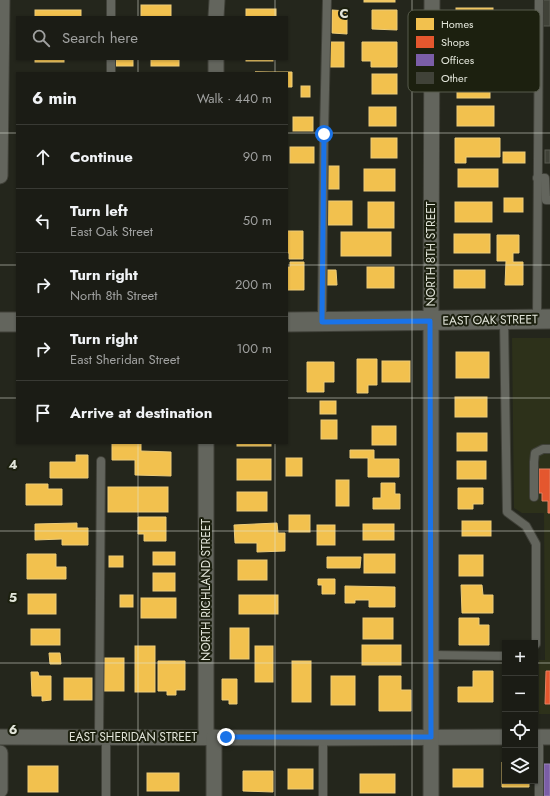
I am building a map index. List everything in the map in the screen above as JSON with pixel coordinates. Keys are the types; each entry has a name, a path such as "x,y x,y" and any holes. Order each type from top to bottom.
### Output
{"street":[{"path":"0,176 2,0"},
{"path":"216,16 217,0"},
{"name":"NORTH 8TH STREET","path":"432,0 432,10"},
{"path":"216,60 216,72"},
{"name":"NORTH 8TH STREET","path":"431,92 430,321 431,796"},
{"name":"EAST OAK STREET","path":"288,322 543,319"},
{"path":"0,322 16,322"},
{"name":"NORTH RICHLAND STREET","path":"206,444 210,737 214,796"},
{"name":"EAST SHERIDAN STREET","path":"0,737 502,737"},
{"path":"0,753 0,790"}],"lane":[{"path":"111,0 111,16"},
{"path":"322,322 327,0"},
{"path":"539,0 539,10"},
{"path":"111,60 111,72"},
{"path":"538,92 537,178 543,319"},
{"path":"537,178 545,178 548,200"},
{"path":"504,320 507,512 526,526 536,544 535,640"},
{"path":"534,497 535,453 543,449 550,449"},
{"path":"101,461 103,738 106,796"},
{"path":"431,655 502,656"},
{"path":"539,796 541,737"},
{"path":"323,738 323,796"}],"shaded area":[{"path":"512,338 550,338 550,714 539,714 539,660 545,660 544,513 522,513 514,508"}],"building: Homes":[{"path":"364,0 395,0 395,2 364,2"},
{"path":"141,5 171,5 171,16 141,16"},
{"path":"456,8 493,8 493,10 456,10"},
{"path":"246,9 276,9 276,16 246,16"},
{"path":"35,10 81,10 81,16 35,16"},
{"path":"332,10 347,11 347,34 332,33"},
{"path":"372,10 397,10 397,30 372,29"},
{"path":"328,42 344,42 344,67 328,67"},
{"path":"362,42 397,42 397,67 371,67 371,61 362,61"},
{"path":"35,60 64,60 64,62 35,62"},
{"path":"116,60 133,60 133,66 116,66"},
{"path":"151,60 179,60 179,66 151,66"},
{"path":"246,60 273,60 273,61"},
{"path":"288,72 292,72 292,87 288,87"},
{"path":"372,74 397,74 397,94 372,94"},
{"path":"301,86 310,86 310,97 301,97"},
{"path":"457,92 490,92 490,98 457,98"},
{"path":"457,106 494,106 494,126 457,126"},
{"path":"369,107 396,107 396,126 369,126"},
{"path":"293,117 313,117 313,131 293,131"},
{"path":"371,138 397,138 397,158 371,158"},
{"path":"455,138 500,138 500,157 466,157 466,163 455,163"},
{"path":"290,147 314,147 314,163 290,163"},
{"path":"503,152 525,152 525,163 503,163"},
{"path":"325,166 339,166 339,189 325,189"},
{"path":"364,169 395,169 395,191 364,191"},
{"path":"458,169 498,169 498,187 458,187"},
{"path":"504,198 523,198 523,212 504,212"},
{"path":"327,201 352,201 352,225 327,225"},
{"path":"368,202 394,202 394,228 368,228"},
{"path":"455,202 492,202 492,222 455,222"},
{"path":"288,231 303,231 303,259 289,259"},
{"path":"341,232 391,232 391,256 341,256"},
{"path":"454,234 490,234 490,253 454,253"},
{"path":"497,235 519,235 519,253 513,253 513,262 523,262 523,285 505,285 506,261 497,261"},
{"path":"290,262 304,262 304,290 288,290 288,267 290,267"},
{"path":"367,267 394,267 394,288 367,288"},
{"path":"324,270 336,270 337,285 325,285"},
{"path":"454,270 485,270 485,288 454,288"},
{"path":"456,352 489,352 489,378 456,378"},
{"path":"357,359 377,359 377,385 368,385 368,393 357,393"},
{"path":"382,361 410,361 410,382 382,382"},
{"path":"307,362 334,362 334,382 324,382 324,392 307,392"},
{"path":"455,397 487,397 487,417 455,417"},
{"path":"320,401 336,401 336,414 320,414"},
{"path":"321,420 337,420 337,439 321,439"},
{"path":"372,426 396,426 396,445 372,445"},
{"path":"457,433 487,433 487,451 457,451"},
{"path":"112,444 141,444 141,451 171,452 171,476 135,475 135,460 112,460"},
{"path":"237,444 271,444 271,446 237,446"},
{"path":"350,450 374,450 374,459 399,459 399,477 368,477 368,458 350,458"},
{"path":"76,455 88,455 88,478 50,478 50,462 76,462"},
{"path":"286,458 302,458 302,476 286,476"},
{"path":"237,459 271,459 271,480 237,480"},
{"path":"457,461 486,461 486,479 457,479"},
{"path":"336,480 349,480 349,506 336,506"},
{"path":"381,483 395,483 395,494 400,494 400,509 373,509 373,498 381,498"},
{"path":"26,484 48,484 48,489 62,489 62,505 26,505"},
{"path":"108,487 168,487 168,512 108,512"},
{"path":"458,488 483,488 483,504 473,504 473,509 458,509"},
{"path":"237,492 267,492 267,511 237,511"},
{"path":"289,515 310,515 310,532 289,532"},
{"path":"138,517 166,517 166,541 144,541 144,534 138,534"},
{"path":"462,521 491,521 491,536 462,536"},
{"path":"77,523 77,528 88,528 88,545 62,545 62,539 35,540 35,524"},
{"path":"277,523 278,533 285,533 285,551 257,552 257,543 235,543 234,525"},
{"path":"363,524 394,524 394,540 363,540"},
{"path":"317,525 335,525 335,545 317,545"},
{"path":"153,552 175,552 175,565 153,565"},
{"path":"27,554 56,554 56,567 66,567 66,579 27,579"},
{"path":"364,554 395,554 395,573 364,573"},
{"path":"459,555 483,555 483,576 459,576"},
{"path":"109,556 123,556 123,567 109,567"},
{"path":"327,557 361,557 360,568 327,568"},
{"path":"238,560 267,560 267,580 238,580"},
{"path":"153,573 175,573 175,591 153,591"},
{"path":"318,579 335,579 335,594 322,594 322,585 318,585"},
{"path":"461,585 482,585 483,595 493,595 493,613 462,613"},
{"path":"345,586 395,587 395,607 369,607 369,600 355,600 355,603 345,603"},
{"path":"28,594 56,594 56,614 28,614"},
{"path":"120,595 133,595 133,607 120,607"},
{"path":"239,595 278,595 278,614 239,614"},
{"path":"141,598 176,598 176,618 141,618"},
{"path":"363,618 393,618 393,639 363,639"},
{"path":"459,618 479,618 479,625 489,625 489,645 459,645"},
{"path":"230,628 249,628 249,659 230,659"},
{"path":"31,629 60,629 60,645 31,645"},
{"path":"362,645 401,645 401,665 362,665"},
{"path":"135,646 155,646 155,692 135,692"},
{"path":"255,646 273,646 273,682 255,682"},
{"path":"49,653 60,653 61,664 50,664"},
{"path":"104,658 124,658 124,691 104,691"},
{"path":"158,661 185,661 185,690 176,690 176,695 167,695 167,691 158,691"},
{"path":"292,661 311,661 311,702 292,702"},
{"path":"473,671 493,671 493,702 458,702 458,687 473,687"},
{"path":"31,672 38,672 39,676 51,676 51,700 42,701 42,696 32,696"},
{"path":"331,676 355,676 355,705 331,705"},
{"path":"379,676 401,676 401,690 411,690 411,711 379,711"},
{"path":"64,678 92,678 92,700 64,700"},
{"path":"222,679 237,679 237,704 229,704 229,700 222,700"},
{"path":"28,766 58,766 58,792 28,792"},
{"path":"288,769 313,769 313,789 288,789"},
{"path":"453,769 483,769 483,787 453,787"},
{"path":"243,771 273,771 273,792 243,791"},
{"path":"147,773 179,773 179,791 147,791"},
{"path":"360,774 395,774 395,793 360,793"},
{"path":"502,784 529,784 529,787 502,787"}],"building: Shops":[{"path":"539,469 550,469 550,513 548,513 548,501 542,501 542,493 539,493"},
{"path":"546,671 550,671 550,704 545,704"}],"building: Offices":[{"path":"544,764 550,764 550,796 544,796"}],"building: Other":[{"path":"540,0 550,0 550,26 540,26"},
{"path":"545,150 550,150 550,163 545,163"}],"route":[{"path":"226,737 431,737 430,321 322,322 324,134"}]}
